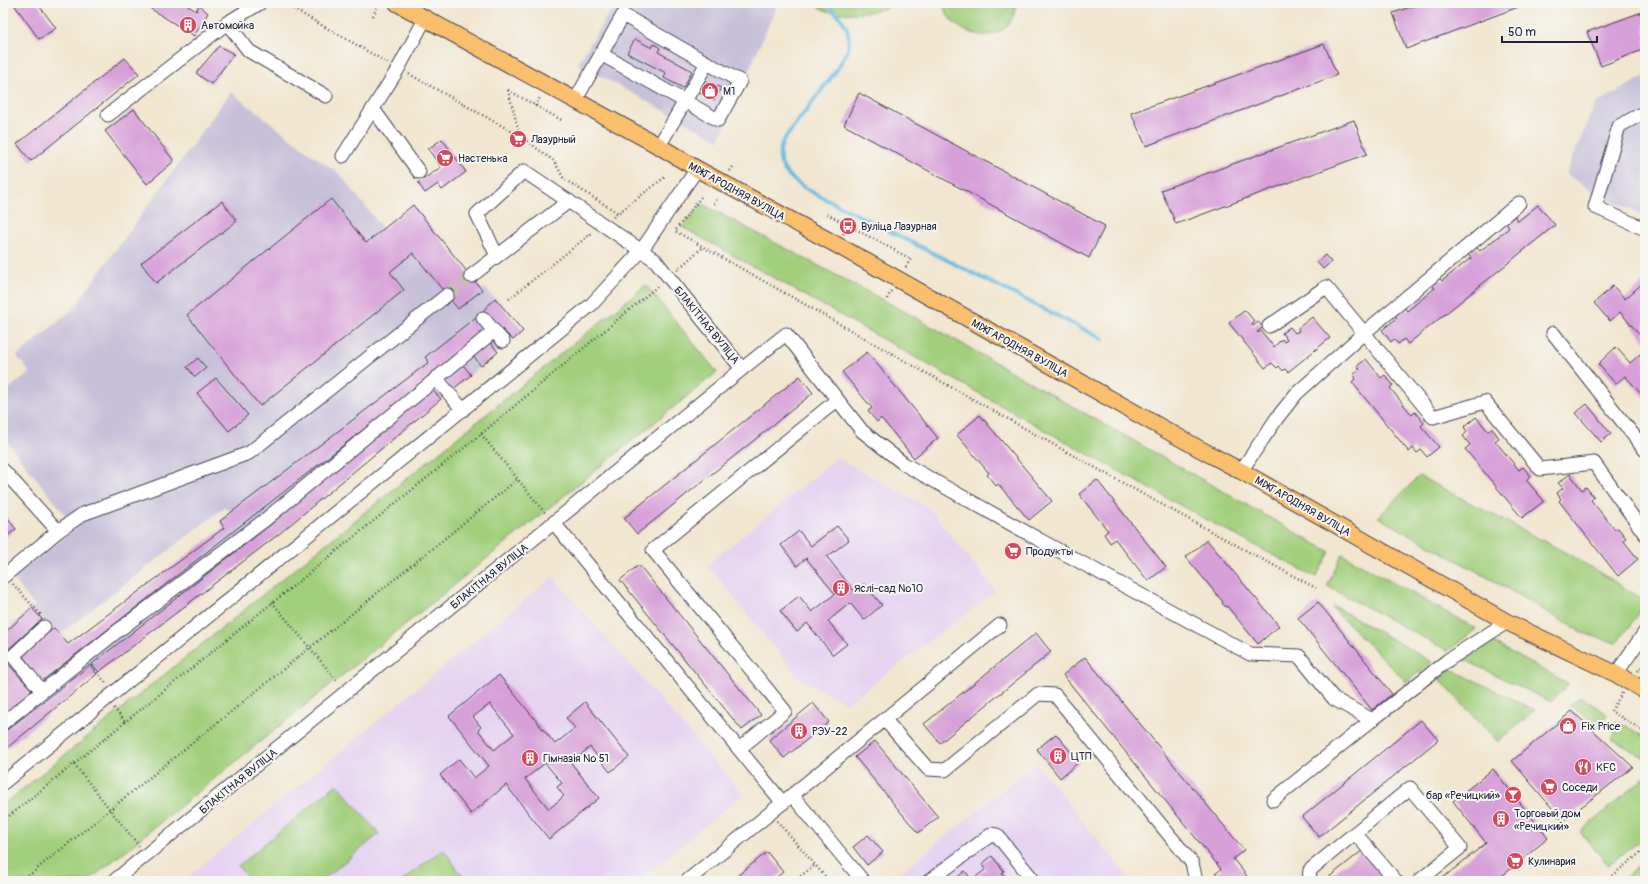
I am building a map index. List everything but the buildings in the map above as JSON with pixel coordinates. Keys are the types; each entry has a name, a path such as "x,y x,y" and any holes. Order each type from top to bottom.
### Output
{"main road":[{"name":"МІЖГАРОДНЯЯ ВУЛІЦА","path":"397,3 574,101 659,146 697,170 836,245 1241,471 1507,622 1616,674 1645,691"}],"street":[{"path":"108,115 227,23 260,3"},
{"path":"574,101 623,15 740,81 718,120 601,54"},
{"path":"343,156 398,69 425,19"},
{"path":"227,23 249,51 326,96"},
{"path":"659,146 707,63"},
{"path":"373,109 419,172"},
{"path":"1645,112 1619,126 1595,207 1645,229"},
{"path":"3,783 592,305 641,251 697,170"},
{"name":"БЛАКІТНАЯ ВУЛІЦА","path":"114,881 742,369 655,260 524,171 477,214 497,256"},
{"path":"471,276 568,202"},
{"path":"1241,471 1277,418 1296,394 1364,332 1519,203"},
{"path":"1269,326 1326,287 1433,417 1485,402 1540,469 1594,463 1643,528"},
{"path":"4,576 58,531 83,514 249,453 447,295"},
{"path":"483,318 503,341"},
{"path":"3,723 115,633 266,519 494,331"},
{"path":"1553,333 1645,450"},
{"path":"742,369 786,334 862,431 904,464 1047,544 1250,654 1299,656 1334,699 1372,720"},
{"path":"436,378 463,410"},
{"path":"739,749 785,711 653,550 837,400"},
{"path":"3,470 58,531"},
{"path":"554,523 739,749 863,881"},
{"path":"1273,800 1448,660 1507,622"},
{"path":"687,881 1000,625"},
{"path":"42,691 13,656 44,628"},
{"path":"1616,674 1645,632"},
{"path":"885,720 928,770 945,770 1038,694 1055,695 1192,863 1196,881"},
{"path":"1308,881 1310,870 1410,788 1460,848 1419,881"},
{"path":"1355,833 1396,881"},
{"path":"929,881 992,834 997,835 1034,881"}],"path":[{"path":"373,16 377,8"},
{"path":"563,121 508,90 520,136 554,160 564,179 618,213"},
{"path":"730,172 734,165"},
{"path":"509,299 602,224 665,177"},
{"path":"701,197 675,231 1026,430 1316,588"},
{"path":"714,204 718,197"},
{"path":"827,214 911,259 905,269"},
{"path":"3,821 481,434 703,247"},
{"path":"887,299 891,291"},
{"path":"481,434 554,523"},
{"path":"22,881 518,479"},
{"path":"4,576 48,624 44,628"},
{"path":"272,602 346,692"},
{"path":"98,673 105,682 98,688"},
{"path":"113,707 125,722"},
{"path":"1611,711 1645,732"},
{"path":"74,764 146,855"},
{"path":"770,813 829,881"},
{"path":"1601,881 1609,878 1645,849"},
{"path":"794,881 815,865"}],"shaded area":[{"path":"615,3 778,3 719,140 578,64"},
{"path":"1645,76 1645,216 1599,195 1566,174 1595,104"},
{"path":"231,92 311,154 340,174 383,229 413,205 482,290 485,288 523,331 279,534 99,672 3,751 3,634 35,606 12,578 76,528 3,437 3,393 30,373 17,356 72,310","holes":["225,507 231,513 220,521 224,528 68,644 60,634"]},
{"path":"837,458 929,508 996,591 847,703 800,679 707,565"},
{"path":"553,577 743,794 638,881 183,881"},
{"path":"1036,763 1131,881 890,881"}],"green space":[{"path":"813,3 902,3 869,12 844,13 821,9"},
{"path":"943,3 1017,3 1015,12 1007,26 999,32 989,35 979,35 969,32 952,21 946,13"},
{"path":"702,204 913,316 1330,552 1316,577 1157,492 682,227"},
{"path":"646,285 717,372 88,881 3,881 3,805"},
{"path":"1419,476 1574,557 1644,600 1640,612 1616,643 1583,633 1494,581 1378,517"},
{"path":"1342,554 1476,629 1448,651 1327,586"},
{"path":"1336,607 1432,662 1406,682 1332,608"},
{"path":"1488,640 1569,684 1551,702 1465,660"},
{"path":"1451,669 1535,710 1498,742 1439,679"},
{"path":"1581,697 1607,714 1601,727 1569,705"},
{"path":"1617,721 1645,737 1645,758 1612,739"},
{"path":"1645,777 1645,837 1608,865 1580,832"},
{"path":"337,784 379,834 321,881 250,881 238,866"},
{"path":"443,849 463,877 458,881 402,881"},
{"path":"1645,861 1645,881 1621,881"}],"waterway":[{"path":"827,3 847,28 849,39 848,50 836,71 783,141 780,150 780,158 781,165 785,171 796,182 810,191 1103,339"}],"tunnel":[{"path":"447,295 471,276"}],"place":[{"name":"Автомойка","path":"188,25"},
{"name":"М1","path":"710,91"},
{"name":"Лазурный","path":"518,139"},
{"name":"Настенька","path":"445,158"},
{"name":"Вуліца Лазурная","path":"848,226"},
{"name":"Продукты","path":"1013,551"},
{"name":"Яслі-сад №10","path":"841,588"},
{"name":"Fix Price","path":"1568,726"},
{"name":"РЭУ-22","path":"799,731"},
{"name":"ЦТП","path":"1058,756"},
{"name":"Гімназія № 51","path":"530,758"},
{"name":"KFC","path":"1583,767"},
{"name":"Соседи","path":"1549,787"},
{"name":"бар «Речицкий»","path":"1513,795"},
{"name":"Торговый дом «Речицкий»","path":"1501,819"},
{"name":"Кулинария","path":"1515,861"}]}
